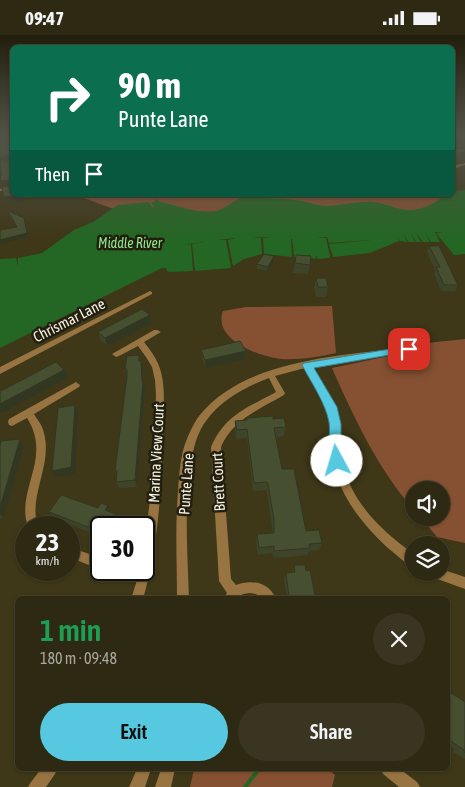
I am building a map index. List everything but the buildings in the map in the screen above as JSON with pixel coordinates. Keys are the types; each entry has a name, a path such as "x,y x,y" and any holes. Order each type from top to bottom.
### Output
{"street":[{"name":"Chrismar Lane","path":"0,371 150,293"},
{"path":"116,354 157,332"},
{"name":"Marina View Court","path":"139,342 154,361 160,381 153,516"},
{"name":"Punte Lane","path":"183,596 183,480 189,446 194,433 208,412 224,396 251,382 271,375 308,365 405,350 411,347"},
{"path":"308,365 331,407 335,424 334,444 344,485 357,508 371,526 405,554"},
{"name":"Brett Court","path":"267,596 259,588 250,586 242,588 232,596 225,581 216,447 220,435 227,425 281,393 271,375"},
{"path":"12,422 76,385"},
{"path":"28,413 37,422 41,451 40,466 29,512 30,516"},
{"path":"450,578 465,583"},
{"name":"Marina View Court","path":"138,596 143,581"},
{"path":"36,787 48,771"},
{"path":"137,787 143,771"},
{"path":"163,787 167,771"},
{"path":"391,771 412,787"}],"shaded area":[{"path":"81,197 441,197 447,200 425,211 127,214"},
{"path":"332,306 336,353 308,358 281,359 262,355 240,345 231,338 224,330 221,321 223,311 246,307"},
{"path":"465,339 465,543 450,540 450,536 436,536 428,526 450,526 450,481 405,481 405,499 378,460 349,406 332,368 417,350 427,343"},
{"path":"194,771 330,771 335,775 332,787 190,787"}],"water":[{"name":"Middle River","path":"465,190 465,254 454,255 436,233 443,232 435,232 440,242 431,242 425,233 430,242 423,242 416,233 421,242 416,242 410,232 415,242 408,242 404,233 407,242 400,241 397,238 399,241 370,253 333,257 329,244 371,240 329,243 327,237 317,238 326,238 330,256 329,258 317,259 317,255 315,259 310,258 310,253 309,258 294,257 292,239 292,257 264,254 263,238 272,237 251,238 261,238 262,254 244,259 233,266 228,240 236,238 218,240 226,240 231,268 195,271 192,244 204,242 180,245 191,244 193,271 170,272 166,268 162,268 0,348 0,259 16,258 18,266 18,258 42,253 74,230 93,222 118,205 149,202 154,207 151,202 154,202 156,199 160,202 187,209 209,212 220,210 241,198 250,197 295,200 325,206 374,202 412,210 428,206 442,197 455,197 455,191"}],"pier":[{"path":"163,269 165,271 0,351 0,350"}],"waterway":[{"path":"326,468 331,468"},
{"path":"245,787 257,771"}],"route":[{"path":"337,461 334,444 335,424 331,407 308,365 409,349"}]}
